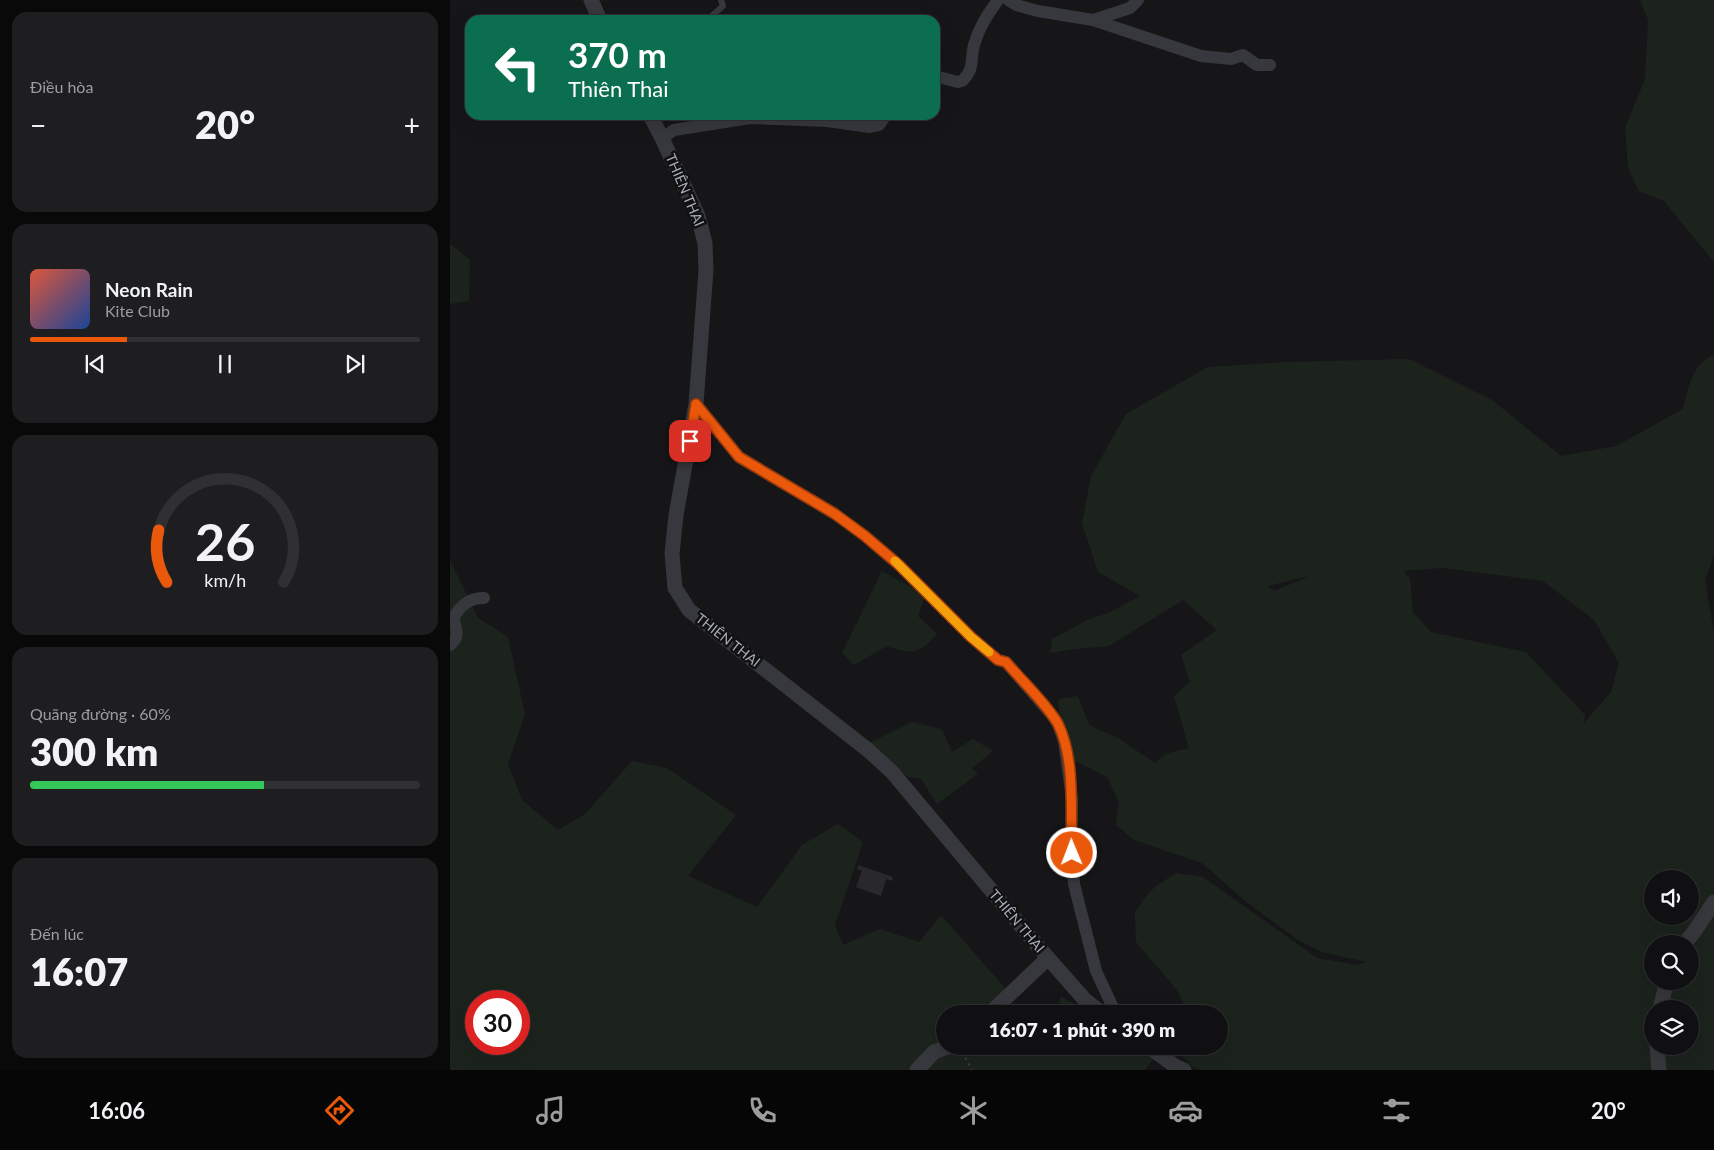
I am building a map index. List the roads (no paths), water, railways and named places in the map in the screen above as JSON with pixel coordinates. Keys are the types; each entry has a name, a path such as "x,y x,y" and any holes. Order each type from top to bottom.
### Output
{"street":[{"path":"592,0 598,15"},
{"path":"940,77 962,82 966,77 972,64 973,47 983,21 998,0"},
{"path":"1008,0 1016,5 1038,12 1093,20 1201,56 1231,60 1243,55 1257,65 1270,66"},
{"path":"1093,20 1130,8 1138,0"},
{"name":"THIÊN THAI","path":"653,120 698,216 705,243 706,270 696,404 676,515 672,554 675,588 689,610 868,750 892,772 1048,958 1091,1005"},
{"path":"662,138 674,130 737,120"},
{"path":"839,120 870,127 879,125 882,120"},
{"path":"696,404 739,457 835,514 899,565 971,637 998,660 1006,662 1058,724 1064,741 1072,799 1071,837 1074,884 1096,971 1112,1005"},
{"path":"450,645 457,638 458,632 454,619 461,606 473,598 484,598"},
{"path":"1692,935 1714,902"},
{"path":"998,1005 1048,958"},
{"path":"916,1070 936,1051"},
{"path":"1160,1055 1184,1070"},
{"path":"1658,1055 1659,1070"}],"lane":[{"path":"713,15 723,6 721,0"}]}
